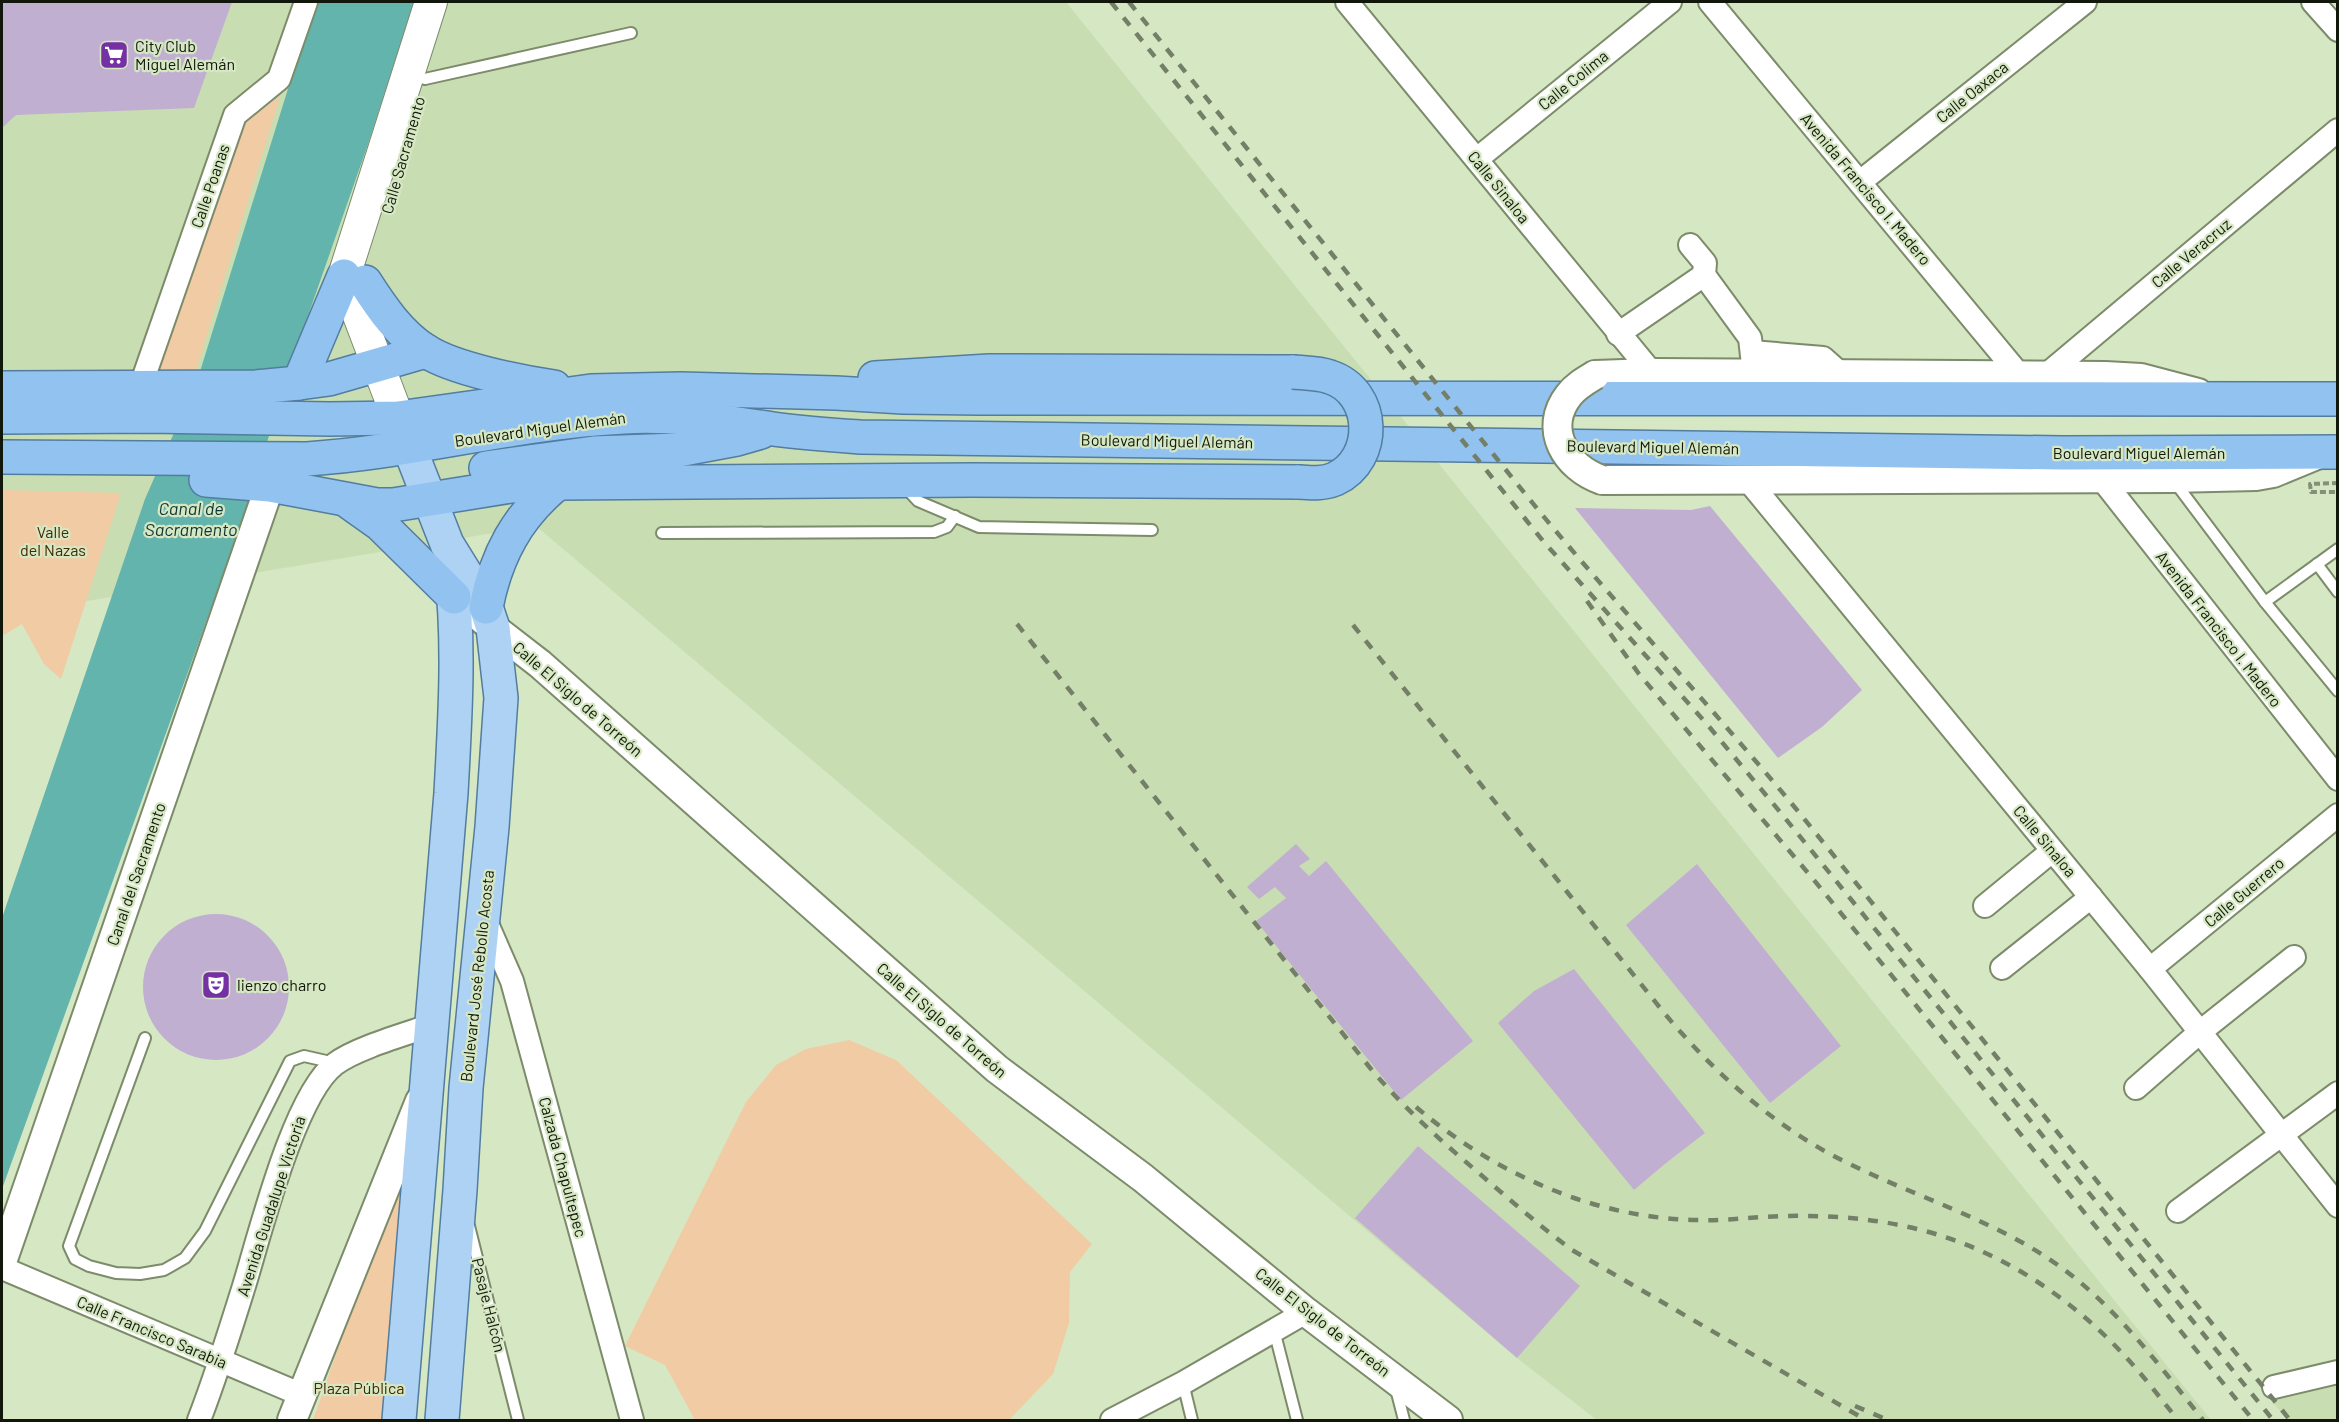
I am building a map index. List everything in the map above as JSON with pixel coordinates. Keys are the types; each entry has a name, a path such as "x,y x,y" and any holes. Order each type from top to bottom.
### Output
{"highway":[{"path":"299,383 355,289 426,351 469,368 504,377 533,384 591,391"},
{"path":"2,388 144,402 196,387 259,402 299,383 328,379 426,351"},
{"path":"426,490 558,483 900,481 1298,482 1317,484 1335,479 1350,469 1361,454 1366,436 1366,417 1359,400 1347,386 1331,377 1293,372 989,371 874,378 764,390"},
{"name":"Boulevard Miguel Alemán","path":"2,417 144,402 259,402 330,419 398,418 591,391 681,389 949,398 2229,401 2337,399"},
{"path":"235,470 270,485 377,506 426,490 462,472 594,453 653,453 702,447 771,429 866,409 949,398"},
{"name":"Boulevard Miguel Alemán","path":"2,457 93,456 153,468 235,470 307,459 410,448 538,426 625,416 693,418 771,429 860,437 2062,453 2330,452"},
{"path":"900,481 978,438"},
{"path":"490,618 491,582 510,537 531,507 558,483"},
{"path":"347,501 380,524 454,597"}],"main road":[{"name":"Calle Sacramento","path":"355,289 416,76 431,2"},
{"name":"Calle Sacramento","path":"416,76 452,2"},
{"path":"355,289 377,366 398,418"},
{"name":"Boulevard José Rebollo Acosta","path":"398,418 447,544 490,618 501,698 484,916 466,1088 442,1420"},
{"name":"Boulevard José Rebollo Acosta","path":"399,1420 418,1215 456,706 454,597 447,544"},
{"path":"451,793 495,791"}],"street":[{"name":"Calle Poanas","path":"144,402 235,115 279,79 306,2"},
{"name":"Calle Sinaloa","path":"1347,2 1652,373"},
{"name":"Calle Colima","path":"1477,159 1670,2"},
{"name":"Avenida Francisco I. Madero","path":"1710,2 1860,182 2033,376"},
{"name":"Calle Oaxaca","path":"1860,182 2085,2"},
{"path":"2313,2 2337,30"},
{"name":"Calle Veracruz","path":"2033,376 2337,130"},
{"path":"1690,245 1705,263 1704,275 1750,339 1753,363"},
{"path":"1618,334 1704,275"},
{"path":"2229,401 2141,378 1842,375 1753,363 1652,373 1595,375 1578,385 1567,396 1558,425 1560,440 1566,455 1575,466 1588,475 1602,480 2256,476 2273,473 2330,452"},
{"path":"2,471 49,456"},
{"name":"Avenida Francisco I. Madero","path":"2101,478 2337,779"},
{"name":"Calle Sinaloa","path":"1747,479 2150,969 2337,1206"},
{"name":"Canal del Sacramento","path":"2,1262 270,485"},
{"name":"Calle El Siglo de Torreón","path":"454,597 490,618 997,1069 1143,1178 1306,1312 1448,1420"},
{"name":"Calle Guerrero","path":"2150,969 2337,815"},
{"path":"1985,906 2052,851"},
{"path":"2002,968 2091,897"},
{"name":"Calzada Chapultepec","path":"484,916 512,981 632,1420"},
{"path":"2136,1088 2200,1032 2294,957"},
{"name":"Avenida Guadalupe Victoria","path":"199,1420 221,1361 275,1187 308,1098 324,1074 335,1063 372,1046 432,1025"},
{"path":"297,1408 426,1088"},
{"path":"2178,1211 2337,1093"},
{"name":"Calle Francisco Sarabia","path":"2,1268 221,1361 297,1408"},
{"path":"1112,1420 1183,1383 1306,1312"},
{"path":"2274,1387 2337,1372"}],"lane":[{"path":"416,76 631,33"},
{"path":"594,453 632,463"},
{"path":"860,469 900,481 918,501 980,527 1152,530"},
{"path":"2172,478 2265,602 2337,691"},
{"path":"662,533 934,532 947,527 955,516"},
{"path":"2265,602 2337,549"},
{"path":"2317,564 2337,592"},
{"path":"145,1038 69,1246 75,1259 116,1274 140,1274 164,1270 185,1258 205,1231 290,1061 304,1056 335,1063"},
{"name":"Pasaje Halcón","path":"460,1190 518,1420"},
{"path":"1274,1330 1297,1420"},
{"path":"1393,1376 1404,1420"},
{"path":"1183,1383 1192,1420"}],"path":[{"path":"2337,483 2310,484 2311,492 2337,492"}],"shaded area":[{"path":"2,2 1066,2 2211,1420 1597,1420 1517,1358 536,526 3,615 2,618"},
{"path":"2337,1382 2337,1420 2288,1420 2269,1398"}],"green space":[{"path":"280,97 193,380 156,378 239,122"},
{"name":"Valle del Nazas","path":"2,490 121,493 61,679 44,664 22,624 2,634"},
{"path":"849,1040 896,1060 1092,1244 1070,1272 1069,1323 1053,1374 1009,1420 695,1420 665,1365 625,1346 746,1102 776,1065 806,1049"},
{"name":"Plaza Pública","path":"415,1129 389,1420 313,1420"}],"water":[{"name":"Canal de Sacramento","path":"315,2 414,2 367,147 289,370 247,508 2,1189 2,918 145,499 198,378"}],"building":[{"name":"City Club Miguel Alemán","path":"2,2 232,2 194,108 16,115 2,128"},
{"path":"1710,506 1862,690 1822,727 1778,758 1575,508 1691,510"},
{"path":"1296,844 1310,859 1299,866 1309,876 1326,861 1473,1041 1401,1100 1256,921 1286,898 1275,887 1259,899 1247,887"},
{"path":"1697,864 1841,1046 1770,1103 1626,925"},
{"name":"lienzo charro","path":"216,914 244,919 268,935 284,959 289,987 284,1015 268,1039 244,1055 216,1060 188,1055 164,1039 148,1015 143,987 148,959 164,935 188,919"},
{"path":"1574,969 1705,1133 1634,1190 1498,1023 1534,991"},
{"path":"1418,1146 1580,1286 1517,1358 1355,1218"}],"railway":[{"path":"1111,2 1543,541 1706,723 1785,818 2273,1420"},
{"path":"1129,2 1539,511 1797,810 2290,1420"},
{"path":"1587,601 1639,674 1814,880 2253,1420"},
{"path":"1017,624 1371,1069 1423,1124 1572,1250 1866,1420"},
{"path":"1353,625 1665,1014 1701,1054 1741,1092 1784,1125 1830,1154 1992,1227 2018,1240 2067,1272 2089,1290 2130,1331 2203,1420"},
{"path":"1416,1107 1446,1131 1512,1171 1547,1188 1620,1211 1696,1220 1782,1216 1850,1218 1917,1229 1975,1248 2029,1277 2079,1312 2102,1332 2130,1362 2178,1420"},
{"path":"1855,1406 1888,1420"}],"place":[{"name":"City Club Miguel Alemán","path":"114,55"},
{"name":"lienzo charro","path":"216,985"}]}
